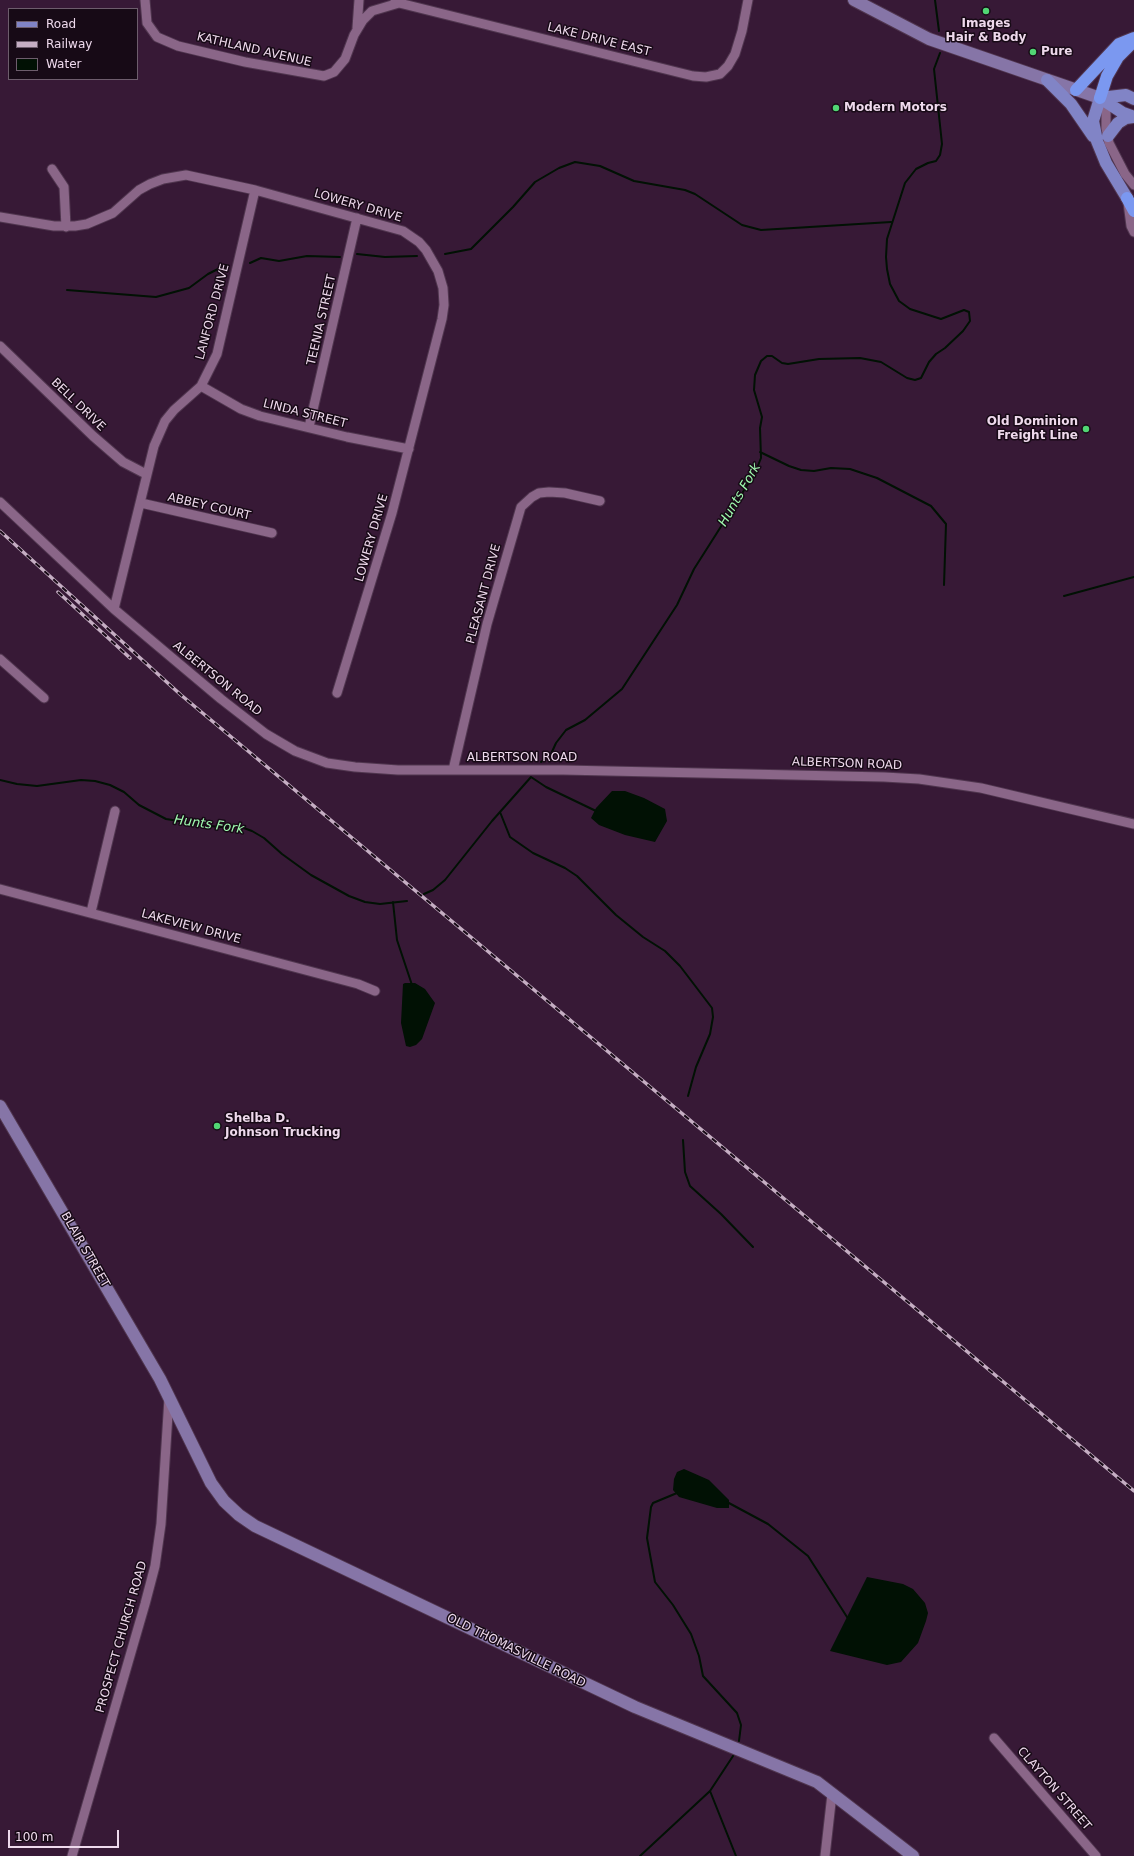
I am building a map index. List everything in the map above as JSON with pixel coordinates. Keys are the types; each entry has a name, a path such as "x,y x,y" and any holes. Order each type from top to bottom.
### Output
{"highway":[{"path":"1076,90 1120,44 1134,40"},
{"path":"1100,98 1107,76 1118,58 1134,40"},
{"path":"1127,198 1134,211"}],"main road":[{"path":"1047,80 1072,104 1096,141 1106,164 1127,198"},
{"path":"1100,98 1126,95 1134,99"},
{"path":"1096,141 1093,121 1100,98"},
{"path":"1100,98 1123,113 1134,117"},
{"path":"1108,136 1118,123 1126,118 1134,117"}],"street":[{"name":"KATHLAND AVENUE","path":"145,0 147,24 157,36 178,46 316,76 324,76 334,72 345,59 363,20 372,11 397,2"},
{"path":"357,31 360,0"},
{"name":"LAKE DRIVE EAST","path":"397,2 693,76 706,76 720,74 728,66 735,54 742,31 748,0"},
{"path":"854,0 929,39 1100,98 1106,110 1106,128 1114,155 1125,174 1134,185"},
{"path":"52,169 64,187 66,227"},
{"name":"LOWERY DRIVE","path":"0,217 66,227 86,224 113,213 139,190 150,184 175,176 199,177 255,190 403,231 419,242 432,259 443,288 444,305 442,318 409,449 374,578 337,693"},
{"name":"LANFORD DRIVE","path":"114,608 154,446 165,421 174,410 201,386 217,354 255,190"},
{"path":"1127,198 1131,226 1134,232"},
{"name":"TEENIA STREET","path":"309,427 356,218"},
{"name":"BELL DRIVE","path":"0,346 93,436 123,462 146,474"},
{"name":"LINDA STREET","path":"201,386 241,409 260,416 348,437 409,449"},
{"name":"PLEASANT DRIVE","path":"452,770 487,624 521,507 539,493 548,492 565,493 600,501"},
{"name":"ALBERTSON ROAD","path":"0,502 114,608 221,699 266,734 295,751 327,762 355,767 452,770 598,770 891,777 981,788 1134,824"},
{"name":"ABBEY COURT","path":"141,503 272,533"},
{"path":"0,659 44,698"},
{"path":"91,912 115,811"},
{"name":"LAKEVIEW DRIVE","path":"0,889 358,984 375,991"},
{"name":"BLAIR STREET","path":"0,1106 169,1395"},
{"name":"OLD THOMASVILLE ROAD","path":"169,1395 211,1483 224,1501 239,1515 255,1526 635,1707 817,1782 913,1856"},
{"name":"PROSPECT CHURCH ROAD","path":"72,1856 155,1566 161,1524 169,1395"},
{"name":"CLAYTON STREET","path":"994,1738 1096,1856"},
{"path":"825,1856 832,1794"}],"water":[{"path":"612,791 625,791 644,798 665,809 667,821 655,842 625,835 599,825 591,818 596,808"},
{"path":"415,983 425,989 435,1003 422,1039 416,1045 410,1047 406,1046 401,1023 403,984"},
{"path":"684,1469 709,1480 729,1500 729,1508 717,1508 679,1497 673,1490 674,1479 677,1472"},
{"path":"867,1577 903,1584 913,1589 925,1603 928,1613 918,1643 901,1662 887,1665 830,1651"}],"waterway":[{"name":"Hunts Fork","path":"935,0 939,31"},
{"name":"Hunts Fork","path":"541,762 551,754 556,743 566,730 585,720 622,689 677,605 694,569 755,473 761,458 760,428 762,417 754,390 755,375 761,361 767,356 772,356 782,363 788,364 819,359 860,358 881,362 907,378 915,380 921,378 929,362 963,331 970,321 969,312 964,310 941,319 910,309 899,301 890,284 887,269 887,239 905,183 916,169 936,161 940,155 942,144 934,69 940,53"},
{"path":"445,254 471,249 513,207 535,182 559,168 575,162 600,166 634,181 685,190 695,194 742,225 761,230 891,222"},
{"path":"357,254 385,257 417,256"},
{"path":"250,263 261,258 279,261 307,256 340,257"},
{"path":"67,290 156,297 189,288 208,274 226,265"},
{"path":"760,452 801,470 814,471 831,468 850,469 877,478 931,506 946,524 944,585"},
{"path":"1064,596 1134,577"},
{"name":"Hunts Fork","path":"424,894 433,890 445,880 492,821 531,777 546,787 596,811"},
{"name":"Hunts Fork","path":"0,780 17,784 37,786 81,780 95,781 110,785 124,792 139,805 166,819 218,827 241,827 252,831 264,838 282,854 311,875 349,896 365,902 380,904 407,901"},
{"path":"500,812 510,837 533,853 565,868 577,876 616,915 643,937 665,951 680,966 712,1008 713,1017 710,1034 696,1067 688,1096"},
{"path":"393,902 397,940 412,985"},
{"path":"683,1140 685,1172 690,1186 721,1214 753,1247"},
{"path":"677,1493 653,1503 651,1507 647,1538 655,1582 673,1605 691,1634 699,1656 703,1676 737,1713 741,1725 739,1741"},
{"path":"727,1502 768,1524 808,1556 847,1617"},
{"path":"640,1856 710,1791 735,1753"},
{"path":"710,1791 736,1856"}],"railway":[{"path":"0,531 181,695 1134,1491"},
{"path":"58,592 130,658"}],"place":[{"name":"Images Hair & Body","path":"986,11"},
{"name":"Pure","path":"1033,52"},
{"name":"Modern Motors","path":"836,108"},
{"name":"Old Dominion Freight Line","path":"1086,429"},
{"name":"Shelba D. Johnson Trucking","path":"217,1126"}]}
